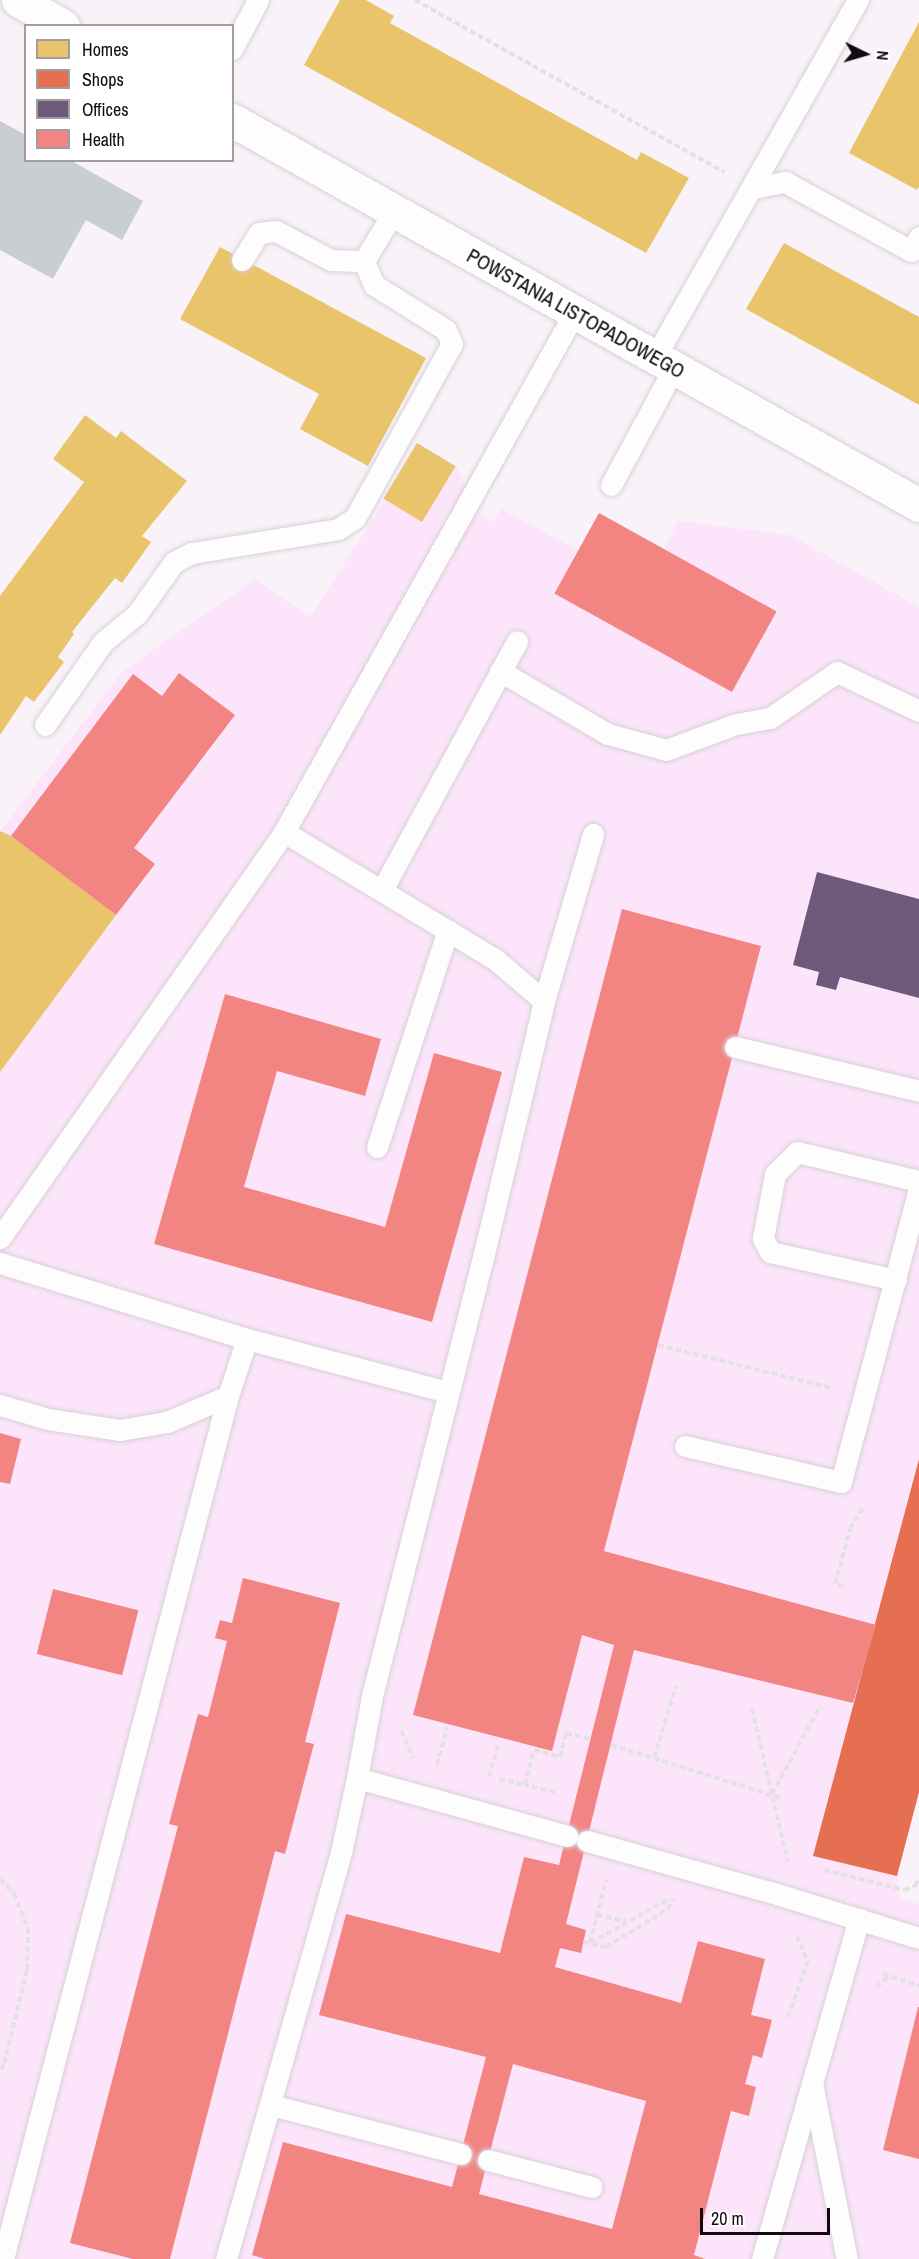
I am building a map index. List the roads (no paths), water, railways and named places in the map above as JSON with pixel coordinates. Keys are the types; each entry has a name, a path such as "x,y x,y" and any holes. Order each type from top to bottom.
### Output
{"street":[{"path":"18,0 60,24"},
{"name":"POWSTANIA LISTOPADOWEGO","path":"234,121 919,505"}],"lane":[{"path":"234,45 258,0"},
{"path":"611,485 664,362 753,188 858,0"},
{"path":"753,188 785,182 911,251 919,237"},
{"path":"364,261 394,211"},
{"path":"243,260 259,233 276,231 331,260 364,261"},
{"path":"45,725 103,642 137,614 174,562 192,553 338,529 355,518 452,344 446,330 374,285 364,261"},
{"path":"0,1238 284,831 576,312"},
{"path":"382,890 517,640"},
{"path":"500,671 608,734 666,750 736,724 770,718 837,672 919,711"},
{"path":"284,831 496,960 544,1001"},
{"path":"226,2259 341,1852 372,1696 482,1262 544,1001 592,834"},
{"path":"377,1147 448,930"},
{"path":"735,1047 919,1091"},
{"path":"896,1280 770,1252 763,1238 775,1174 797,1152 919,1181"},
{"path":"685,1446 841,1482 919,1189"},
{"path":"0,1263 247,1339 448,1392"},
{"path":"3,2259 228,1396 247,1339"},
{"path":"0,1405 48,1419 120,1431 167,1422 228,1396"},
{"path":"357,1778 496,1819 577,1838 919,1938"},
{"path":"762,2259 859,1919"},
{"path":"812,2079 847,2259"},
{"path":"271,2105 461,2154"},
{"path":"488,2160 592,2187"}]}
